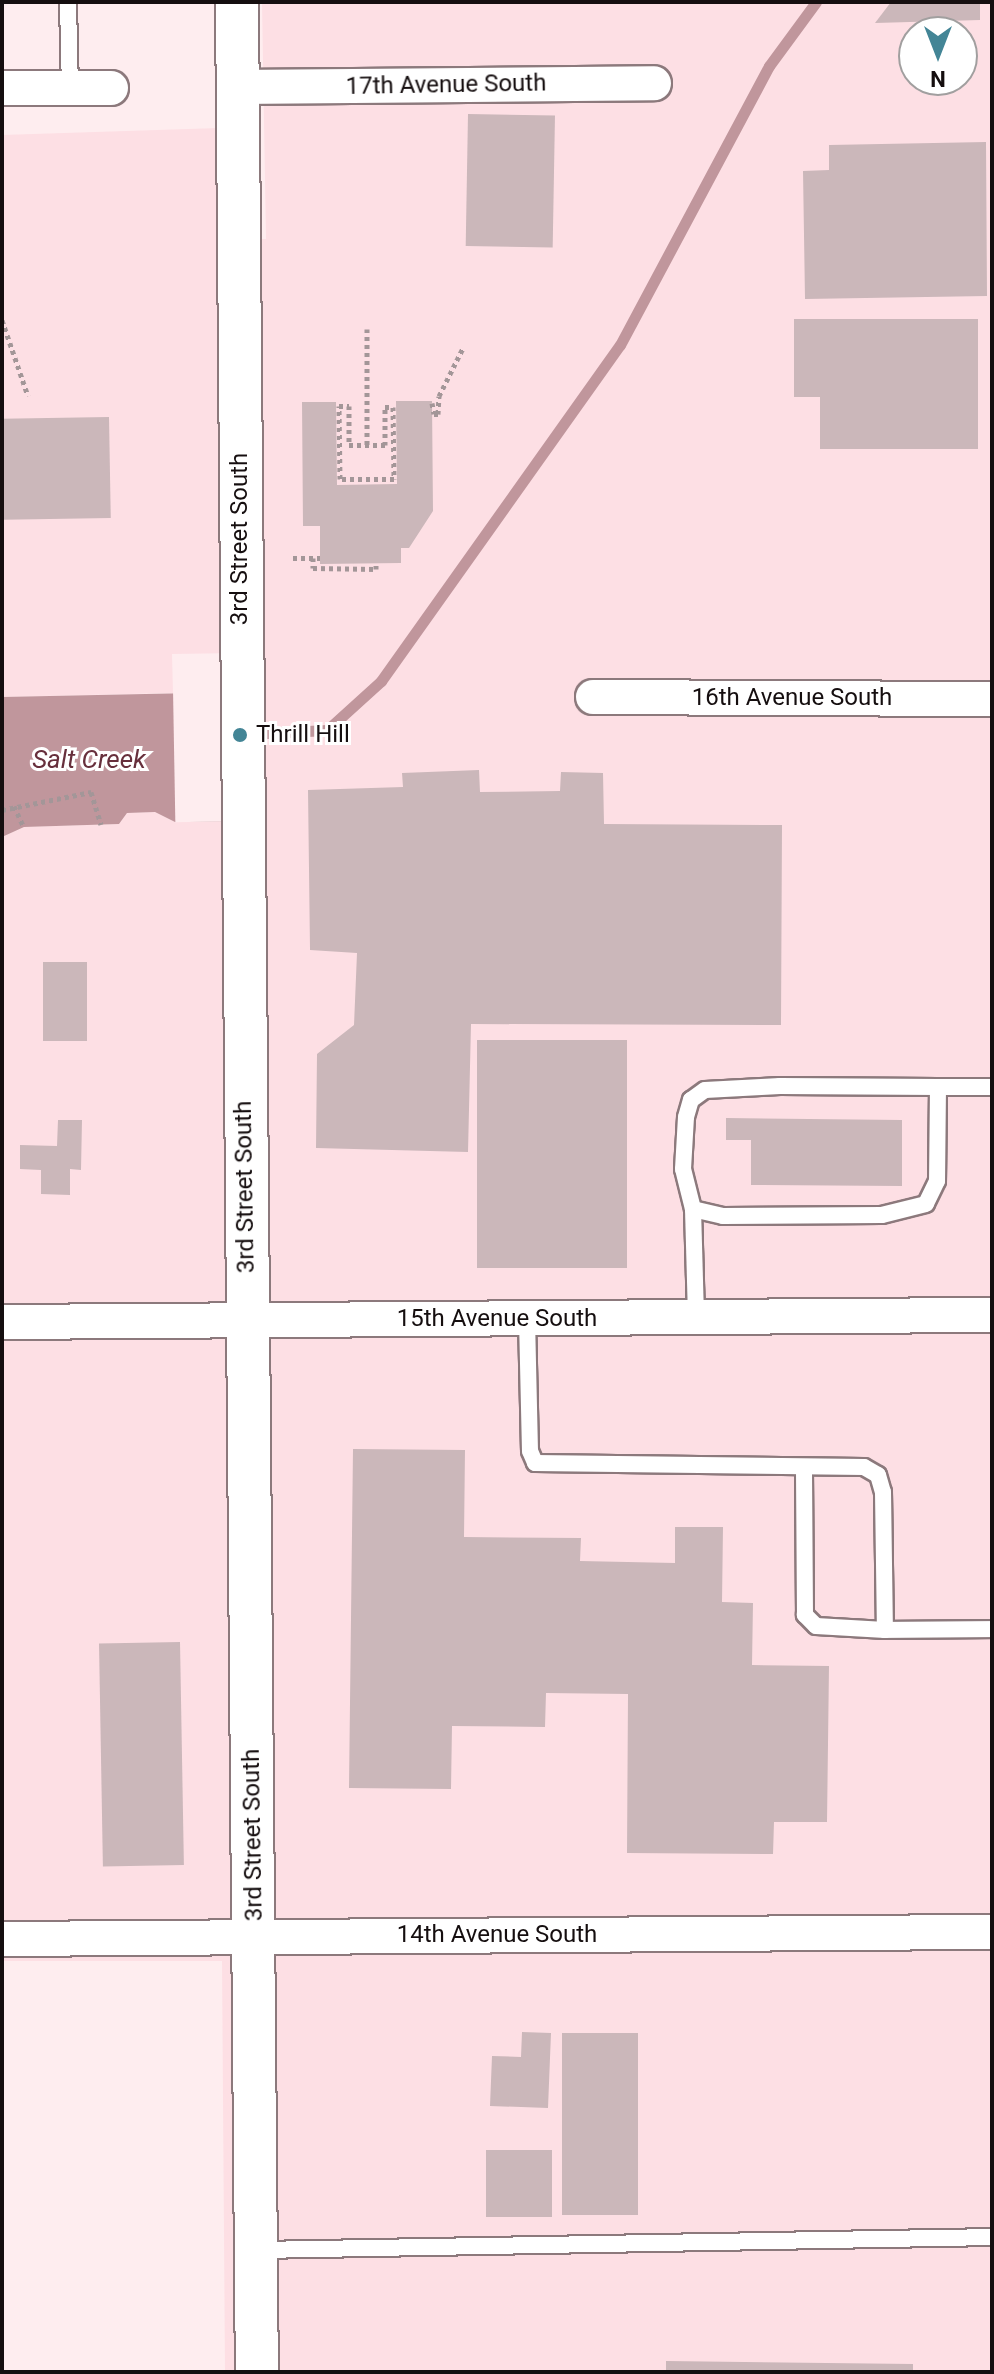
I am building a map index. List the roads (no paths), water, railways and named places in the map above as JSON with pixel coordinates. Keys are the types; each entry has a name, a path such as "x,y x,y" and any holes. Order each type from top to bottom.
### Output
{"street":[{"name":"3rd Street South","path":"237,2 240,821 257,2372"},
{"name":"17th Avenue South","path":"237,87 654,83"},
{"path":"2,88 111,88"},
{"name":"16th Avenue South","path":"593,697 992,699"},
{"name":"15th Avenue South","path":"2,1322 992,1315"},
{"name":"14th Avenue South","path":"2,1939 992,1932"}],"lane":[{"path":"68,2 70,88"},
{"path":"693,1209 723,1216 882,1215 926,1204 937,1181 938,1087"},
{"path":"696,1317 693,1209 683,1169 686,1117 691,1100 705,1090 992,1087"},
{"path":"527,1319 530,1451 535,1463 864,1467 878,1475 883,1492 885,1630"},
{"path":"804,1468 805,1615 816,1626 885,1630 992,1629"},
{"path":"256,2250 992,2237"}],"water":[{"name":"Salt Creek","path":"241,692 240,821 175,822 155,812 127,813 119,824 24,827 2,837 2,697"}],"waterway":[{"path":"249,734 327,730 381,681 620,345 769,66 816,2"}],"place":[{"name":"Thrill Hill","path":"240,735"}]}
